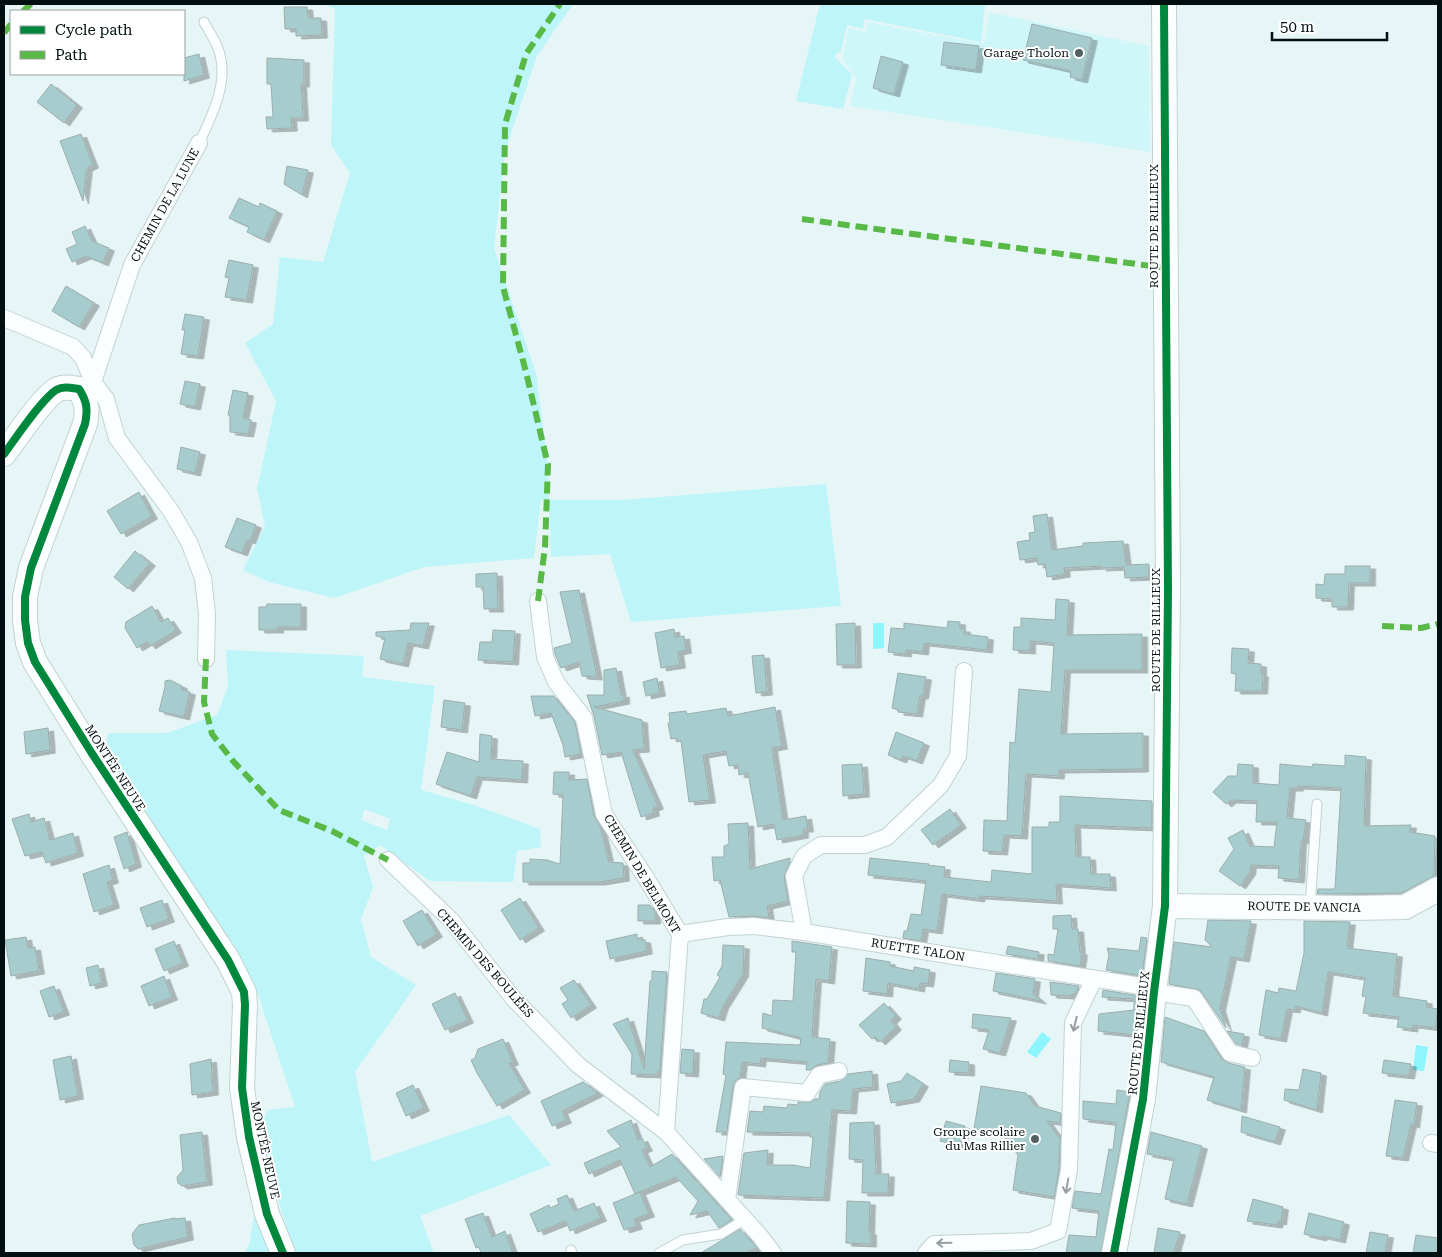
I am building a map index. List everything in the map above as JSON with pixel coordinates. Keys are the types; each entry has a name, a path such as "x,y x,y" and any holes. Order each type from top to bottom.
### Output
{"street":[{"name":"ROUTE DE RILLIEUX","path":"1114,1253 1143,1099 1154,992 1166,906 1168,590 1164,4"},
{"name":"CHEMIN DE LA LUNE","path":"89,390 132,265 199,143"},
{"path":"4,318 72,347 83,358 89,390"},
{"path":"4,454 56,390 67,387 89,390 106,399 117,438 170,511 189,542 202,578 207,614 206,660"},
{"name":"MONTÉE NEUVE","path":"89,390 85,424 31,568 25,597 28,643 35,662 91,752 228,960 244,992 242,1088 249,1137 267,1214 283,1253"},
{"name":"CHEMIN DE BELMONT","path":"538,601 545,657 556,682 584,718 604,814 680,934 666,1132"},
{"path":"804,932 794,876 804,856 821,845 865,845 887,837 941,785 958,756 964,671"},
{"name":"CHEMIN DES BOULÉES","path":"388,860 451,920 513,998 578,1065 666,1132 745,1219 773,1253"},
{"name":"ROUTE DE VANCIA","path":"1166,906 1405,907 1438,889"},
{"name":"RUETTE TALON","path":"680,934 728,927 754,926 804,932 1147,987 1154,992 1194,998 1230,1053 1252,1058"},
{"path":"926,1253 934,1244 1031,1241 1058,1231 1069,1170 1073,1023 1094,979"},
{"path":"727,1200 743,1087 807,1093 819,1075 839,1071"}],"lane":[{"path":"199,143 216,107 222,74 218,47 204,22"},
{"path":"1310,908 1317,804"},
{"path":"660,1253 682,1240 721,1234 745,1219"}],"shaded area":[{"path":"324,4 573,4 537,56 505,152 494,248 536,373 548,465 549,500 541,500 534,558 424,567 334,598 269,582 243,570 265,526 257,489 276,401 245,343 273,324 280,257 323,262 350,173 331,145 335,9"},
{"path":"820,4 985,5 981,42 865,19 863,29 847,25 841,51 834,56 852,75 843,109 796,101"},
{"path":"989,12 1149,46 1150,152 850,106 856,78 842,59 849,28 865,32 868,22 984,44"},
{"path":"826,484 841,606 631,622 610,554 551,557 549,500 622,500"},
{"path":"226,650 364,656 362,677 435,686 421,790 474,805 540,829 541,847 517,851 513,882 430,881 380,845 364,856 373,887 361,919 371,957 416,985 355,1072 372,1162 509,1115 551,1165 420,1216 434,1253 294,1253 257,1129 268,1110 295,1107 258,994 103,754 109,733 167,733 217,715 228,686","holes":["365,809 390,819 387,830 361,820"]},
{"path":"256,1204 275,1253 244,1253 249,1245"}],"water":[{"path":"873,623 884,623 884,648 873,649"},
{"path":"1042,1032 1051,1039 1036,1058 1027,1052"},
{"path":"1416,1045 1428,1047 1424,1071 1413,1070"}],"building":[{"path":"284,7 307,7 308,18 321,18 322,35 296,36 296,29 285,29"},
{"path":"1032,24 1092,38 1082,80 1070,77 1071,71 1023,60"},
{"path":"944,42 979,46 976,70 941,65"},
{"path":"199,54 204,75 184,81 185,58"},
{"path":"881,56 903,62 894,94 873,88"},
{"path":"267,58 304,60 304,84 301,84 303,118 291,118 292,128 267,129 266,117 273,117 271,84 267,84"},
{"path":"51,84 77,105 64,123 37,102"},
{"path":"81,134 93,165 87,168 83,201 60,141"},
{"path":"287,166 308,170 302,195 284,184"},
{"path":"239,198 259,207 260,203 277,211 264,240 247,232 249,227 229,218"},
{"path":"85,226 92,241 109,248 103,263 86,256 72,262 66,249 77,244 72,232"},
{"path":"229,260 253,265 247,300 225,297 229,278 225,277"},
{"path":"66,286 94,303 79,327 52,311"},
{"path":"185,314 204,317 198,356 181,354 185,330 182,330"},
{"path":"185,381 200,384 195,407 180,404"},
{"path":"233,390 248,393 243,418 251,420 248,434 230,432 230,415 228,415"},
{"path":"181,447 200,452 195,473 177,469"},
{"path":"139,492 152,516 121,534 107,511"},
{"path":"1047,514 1052,550 1083,546 1083,543 1123,541 1126,565 1149,564 1149,577 1125,578 1124,567 1101,568 1101,566 1064,568 1065,574 1047,577 1045,564 1038,565 1037,558 1020,560 1017,542 1030,540 1029,533 1035,532 1033,516"},
{"path":"237,518 256,525 250,541 247,540 242,553 225,547"},
{"path":"135,551 150,563 128,589 114,577"},
{"path":"1345,566 1370,566 1370,583 1349,583 1348,607 1332,607 1332,599 1316,598 1316,584 1324,585 1325,574 1345,574"},
{"path":"497,573 498,609 484,609 483,587 476,587 476,574"},
{"path":"579,590 597,677 582,676 579,662 561,668 555,654 554,648 572,643 560,592"},
{"path":"1056,599 1069,600 1067,635 1142,634 1142,670 1065,670 1061,734 1143,733 1143,769 1059,770 1059,776 1026,774 1022,836 1004,835 1002,852 983,851 984,820 1007,821 1010,742 1015,743 1019,689 1051,692 1054,643 1030,641 1030,651 1013,650 1014,627 1021,627 1021,618 1055,620"},
{"path":"267,604 301,604 301,627 278,627 278,630 259,630 259,607 266,607"},
{"path":"152,606 161,622 168,618 176,630 150,646 147,642 137,648 125,628 126,622"},
{"path":"948,621 960,622 960,629 965,629 964,634 988,637 987,650 924,643 923,652 906,650 906,654 888,652 891,628 904,629 904,623 947,628"},
{"path":"411,623 429,623 423,646 408,643 403,664 380,659 385,638 376,636 376,632 410,630"},
{"path":"855,623 856,665 837,665 836,624"},
{"path":"674,629 675,637 684,636 686,650 678,652 680,665 661,668 655,633"},
{"path":"493,630 515,631 513,662 478,660 480,642 492,642"},
{"path":"1232,648 1249,649 1248,663 1261,664 1261,674 1263,674 1262,691 1235,691 1236,674 1231,673"},
{"path":"764,655 767,692 756,693 752,656"},
{"path":"616,668 621,695 624,694 624,701 594,707 642,720 644,749 633,750 658,806 653,808 654,813 641,817 621,752 602,755 594,716 587,695 604,695 604,670"},
{"path":"898,673 926,677 923,696 920,696 917,714 898,712 899,710 892,708"},
{"path":"657,678 660,693 646,696 643,682"},
{"path":"170,680 182,686 181,689 190,692 184,717 159,711 165,681"},
{"path":"531,696 554,696 575,722 581,754 565,757 563,745 551,713 535,716"},
{"path":"444,700 465,703 462,730 441,727"},
{"path":"775,707 782,746 772,748 783,820 806,816 808,829 803,829 803,835 777,840 774,824 758,827 748,773 739,775 738,765 729,766 726,751 703,755 710,800 689,802 681,741 678,742 677,738 671,739 668,723 670,723 669,713 686,711 687,714 726,708 728,716"},
{"path":"48,728 50,750 26,754 24,732"},
{"path":"896,732 924,743 917,761 903,756 901,760 888,755"},
{"path":"480,734 492,736 491,759 523,761 522,780 477,777 471,796 436,784 447,752 479,762"},
{"path":"1345,755 1366,757 1364,826 1411,825 1410,832 1435,836 1434,876 1401,893 1317,894 1318,889 1335,889 1341,788 1298,786 1298,788 1290,788 1287,818 1306,820 1303,841 1301,841 1299,880 1278,878 1279,866 1251,865 1250,872 1240,886 1219,871 1234,849 1228,838 1243,830 1250,846 1274,847 1277,822 1256,822 1257,801 1231,800 1226,804 1213,792 1228,776 1237,776 1238,764 1253,765 1253,783 1279,785 1280,764 1312,767 1313,764 1345,766"},
{"path":"862,764 864,794 843,796 842,765"},
{"path":"554,772 569,772 569,780 587,779 594,816 600,826 609,862 623,863 624,878 600,882 523,882 523,863 530,863 530,859 547,860 560,864 563,795 553,794"},
{"path":"1060,796 1152,801 1152,828 1075,825 1076,857 1090,857 1091,874 1110,874 1111,888 1056,884 1057,901 980,896 979,899 942,894 937,931 923,929 921,941 903,938 904,931 907,931 911,914 921,915 926,881 868,875 870,858 945,867 944,877 991,882 992,870 1032,874 1032,827 1049,827 1049,822 1060,822"},
{"path":"950,809 961,825 933,845 921,830"},
{"path":"29,814 31,822 44,818 50,840 73,833 78,853 46,863 42,852 25,856 12,819"},
{"path":"748,823 750,869 790,858 784,877 788,901 767,906 769,918 754,916 729,917 720,880 714,881 712,857 724,857 724,846 729,844 728,824"},
{"path":"127,832 136,864 124,869 114,837"},
{"path":"109,865 113,880 107,882 114,905 94,912 83,874"},
{"path":"520,898 539,928 520,940 501,910"},
{"path":"162,900 169,919 147,927 140,908"},
{"path":"638,905 650,905 655,912 655,921 638,921"},
{"path":"422,910 437,934 418,946 403,921"},
{"path":"1071,915 1072,929 1078,929 1080,952 1082,952 1080,966 1048,961 1048,954 1054,955 1058,929 1053,929 1053,916"},
{"path":"1208,920 1251,921 1244,959 1231,957 1220,1008 1226,1028 1200,990 1169,984 1174,942 1212,947 1205,940"},
{"path":"1304,921 1350,922 1347,948 1397,954 1393,996 1427,1001 1426,1007 1438,1009 1435,1028 1413,1025 1412,1029 1397,1027 1399,1017 1363,1013 1366,997 1362,996 1365,978 1328,972 1322,1013 1295,1006 1295,1010 1287,1009 1281,1039 1259,1035 1266,990 1278,993 1279,988 1296,991 1304,953"},
{"path":"637,934 637,939 645,940 647,951 610,959 606,941"},
{"path":"26,937 28,948 35,947 39,971 11,976 5,940"},
{"path":"1141,937 1147,938 1142,976 1106,970 1109,955 1107,948 1139,951"},
{"path":"174,941 183,963 164,971 155,949"},
{"path":"792,941 832,947 829,981 816,979 812,1037 830,1039 828,1063 806,1070 807,1062 761,1058 760,1064 742,1062 740,1078 735,1081 733,1086 727,1132 716,1132 726,1075 723,1074 726,1042 800,1045 801,1038 762,1028 763,1013 772,1016 773,1000 793,1001 796,952 792,952"},
{"path":"723,945 744,946 743,974 723,1006 719,1018 701,1013 704,999 707,999 720,977 717,975 722,966"},
{"path":"1008,946 1039,952 1038,959 1006,954"},
{"path":"866,958 890,962 890,966 914,971 914,967 930,970 928,984 920,983 919,989 888,983 887,994 863,991"},
{"path":"98,965 102,983 90,986 86,968"},
{"path":"652,971 667,972 660,1071 658,1071 658,1075 631,1074 632,1054 613,1024 628,1018 644,1069"},
{"path":"996,973 1035,979 1033,994 1041,1001 993,991"},
{"path":"164,976 172,997 149,1006 141,986"},
{"path":"574,980 591,1005 571,1018 562,1004 568,1000 560,988"},
{"path":"1050,982 1079,986 1076,993 1069,996 1051,995"},
{"path":"54,986 64,1012 49,1017 40,991"},
{"path":"1103,990 1140,996 1136,1035 1098,1031 1099,1014 1134,1010 1134,999 1102,997"},
{"path":"455,993 468,1020 445,1030 432,1004"},
{"path":"884,1003 896,1016 891,1021 896,1027 880,1042 875,1037 872,1039 859,1025"},
{"path":"973,1014 1011,1018 1000,1053 983,1049 989,1030 972,1028"},
{"path":"1165,1017 1204,1031 1222,1059 1228,1063 1245,1067 1241,1110 1207,1100 1214,1077 1161,1062"},
{"path":"1227,1031 1244,1034 1242,1045 1236,1044"},
{"path":"503,1039 513,1062 509,1063 525,1090 497,1106 471,1060 475,1058 478,1049"},
{"path":"682,1049 694,1050 693,1074 680,1073"},
{"path":"71,1056 78,1096 60,1100 53,1060"},
{"path":"211,1059 213,1092 192,1095 190,1064"},
{"path":"950,1060 969,1062 969,1073 949,1072"},
{"path":"1384,1060 1411,1064 1409,1076 1382,1073"},
{"path":"1303,1069 1321,1073 1317,1110 1284,1100 1285,1089 1299,1090"},
{"path":"872,1071 873,1087 853,1089 851,1111 832,1110 824,1198 738,1195 744,1153 768,1150 767,1165 793,1165 810,1168 813,1137 810,1137 810,1133 747,1132 750,1111 763,1112 764,1106 787,1108 788,1104 798,1105 798,1102 811,1102 819,1099 820,1092 825,1084 841,1081 848,1074"},
{"path":"907,1073 923,1084 914,1099 891,1103 887,1084 901,1081"},
{"path":"583,1082 598,1093 562,1111 566,1120 552,1126 541,1101"},
{"path":"413,1085 424,1108 406,1116 396,1093"},
{"name":"Groupe scolaire du Mas Rillier","path":"981,1086 1026,1093 1035,1106 1061,1113 1060,1123 1047,1121 1060,1139 1059,1169 1054,1197 1013,1190 1018,1155 1002,1134 974,1129"},
{"path":"1117,1090 1130,1092 1101,1253 1066,1253 1069,1235 1096,1237 1099,1211 1072,1208 1075,1191 1101,1194 1109,1149 1113,1150 1116,1123 1083,1119 1083,1101 1116,1104"},
{"path":"1395,1100 1417,1103 1414,1125 1411,1124 1403,1158 1386,1156"},
{"path":"1242,1116 1280,1127 1275,1142 1241,1132"},
{"path":"631,1120 638,1140 642,1138 647,1148 642,1150 650,1167 672,1154 732,1220 719,1228 707,1211 690,1215 698,1201 676,1177 635,1194 620,1160 589,1174 584,1163 621,1147 607,1131"},
{"path":"946,1121 965,1126 960,1146 940,1141"},
{"path":"874,1122 876,1174 889,1174 888,1193 862,1193 863,1160 849,1159 850,1123"},
{"path":"202,1132 207,1182 182,1186 178,1183 177,1177 183,1170 180,1135"},
{"path":"1151,1132 1202,1146 1187,1204 1165,1199 1174,1159 1147,1154"},
{"path":"723,1156 720,1177 704,1159"},
{"path":"640,1192 649,1214 634,1219 637,1226 624,1230 613,1203"},
{"path":"567,1195 574,1211 594,1203 601,1218 570,1231 566,1221 538,1232 530,1214 549,1205 550,1208 559,1204 557,1199"},
{"path":"1253,1199 1283,1207 1281,1222 1278,1221 1277,1225 1247,1221"},
{"path":"847,1201 870,1202 869,1232 871,1232 871,1244 846,1243"},
{"path":"483,1213 492,1237 505,1231 513,1253 481,1253 479,1247 476,1248 465,1219"},
{"path":"1309,1213 1344,1222 1340,1240 1304,1234"},
{"path":"175,1218 185,1218 188,1237 138,1249 134,1245 132,1234 139,1225"},
{"path":"1158,1228 1180,1232 1174,1253 1154,1253"},
{"path":"740,1229 757,1248 745,1253 701,1253"},
{"path":"1370,1232 1388,1235 1385,1253 1366,1253"},
{"path":"1416,1235 1438,1238 1438,1253 1413,1253"}],"marked path":[{"path":"24,10 31,4"},
{"path":"538,601 545,547 548,465 503,287 505,124 526,54 560,4"},
{"path":"4,33 10,25"},
{"path":"802,219 1166,268"},
{"path":"1382,626 1421,628 1438,624"},
{"path":"206,659 204,702 212,734 233,761 279,810 332,831 388,860"}],"cycle path":[{"path":"1114,1253 1143,1099 1165,906 1168,590 1164,4"},
{"path":"4,454 36,410 50,395 62,388 79,389 86,406 85,424 31,568 25,597 28,643 35,662 91,752 228,960 244,992 242,1088 249,1137 267,1214 283,1253"}],"place":[{"name":"Garage Tholon","path":"1079,53"},
{"name":"Groupe scolaire du Mas Rillier","path":"1035,1139"}]}
